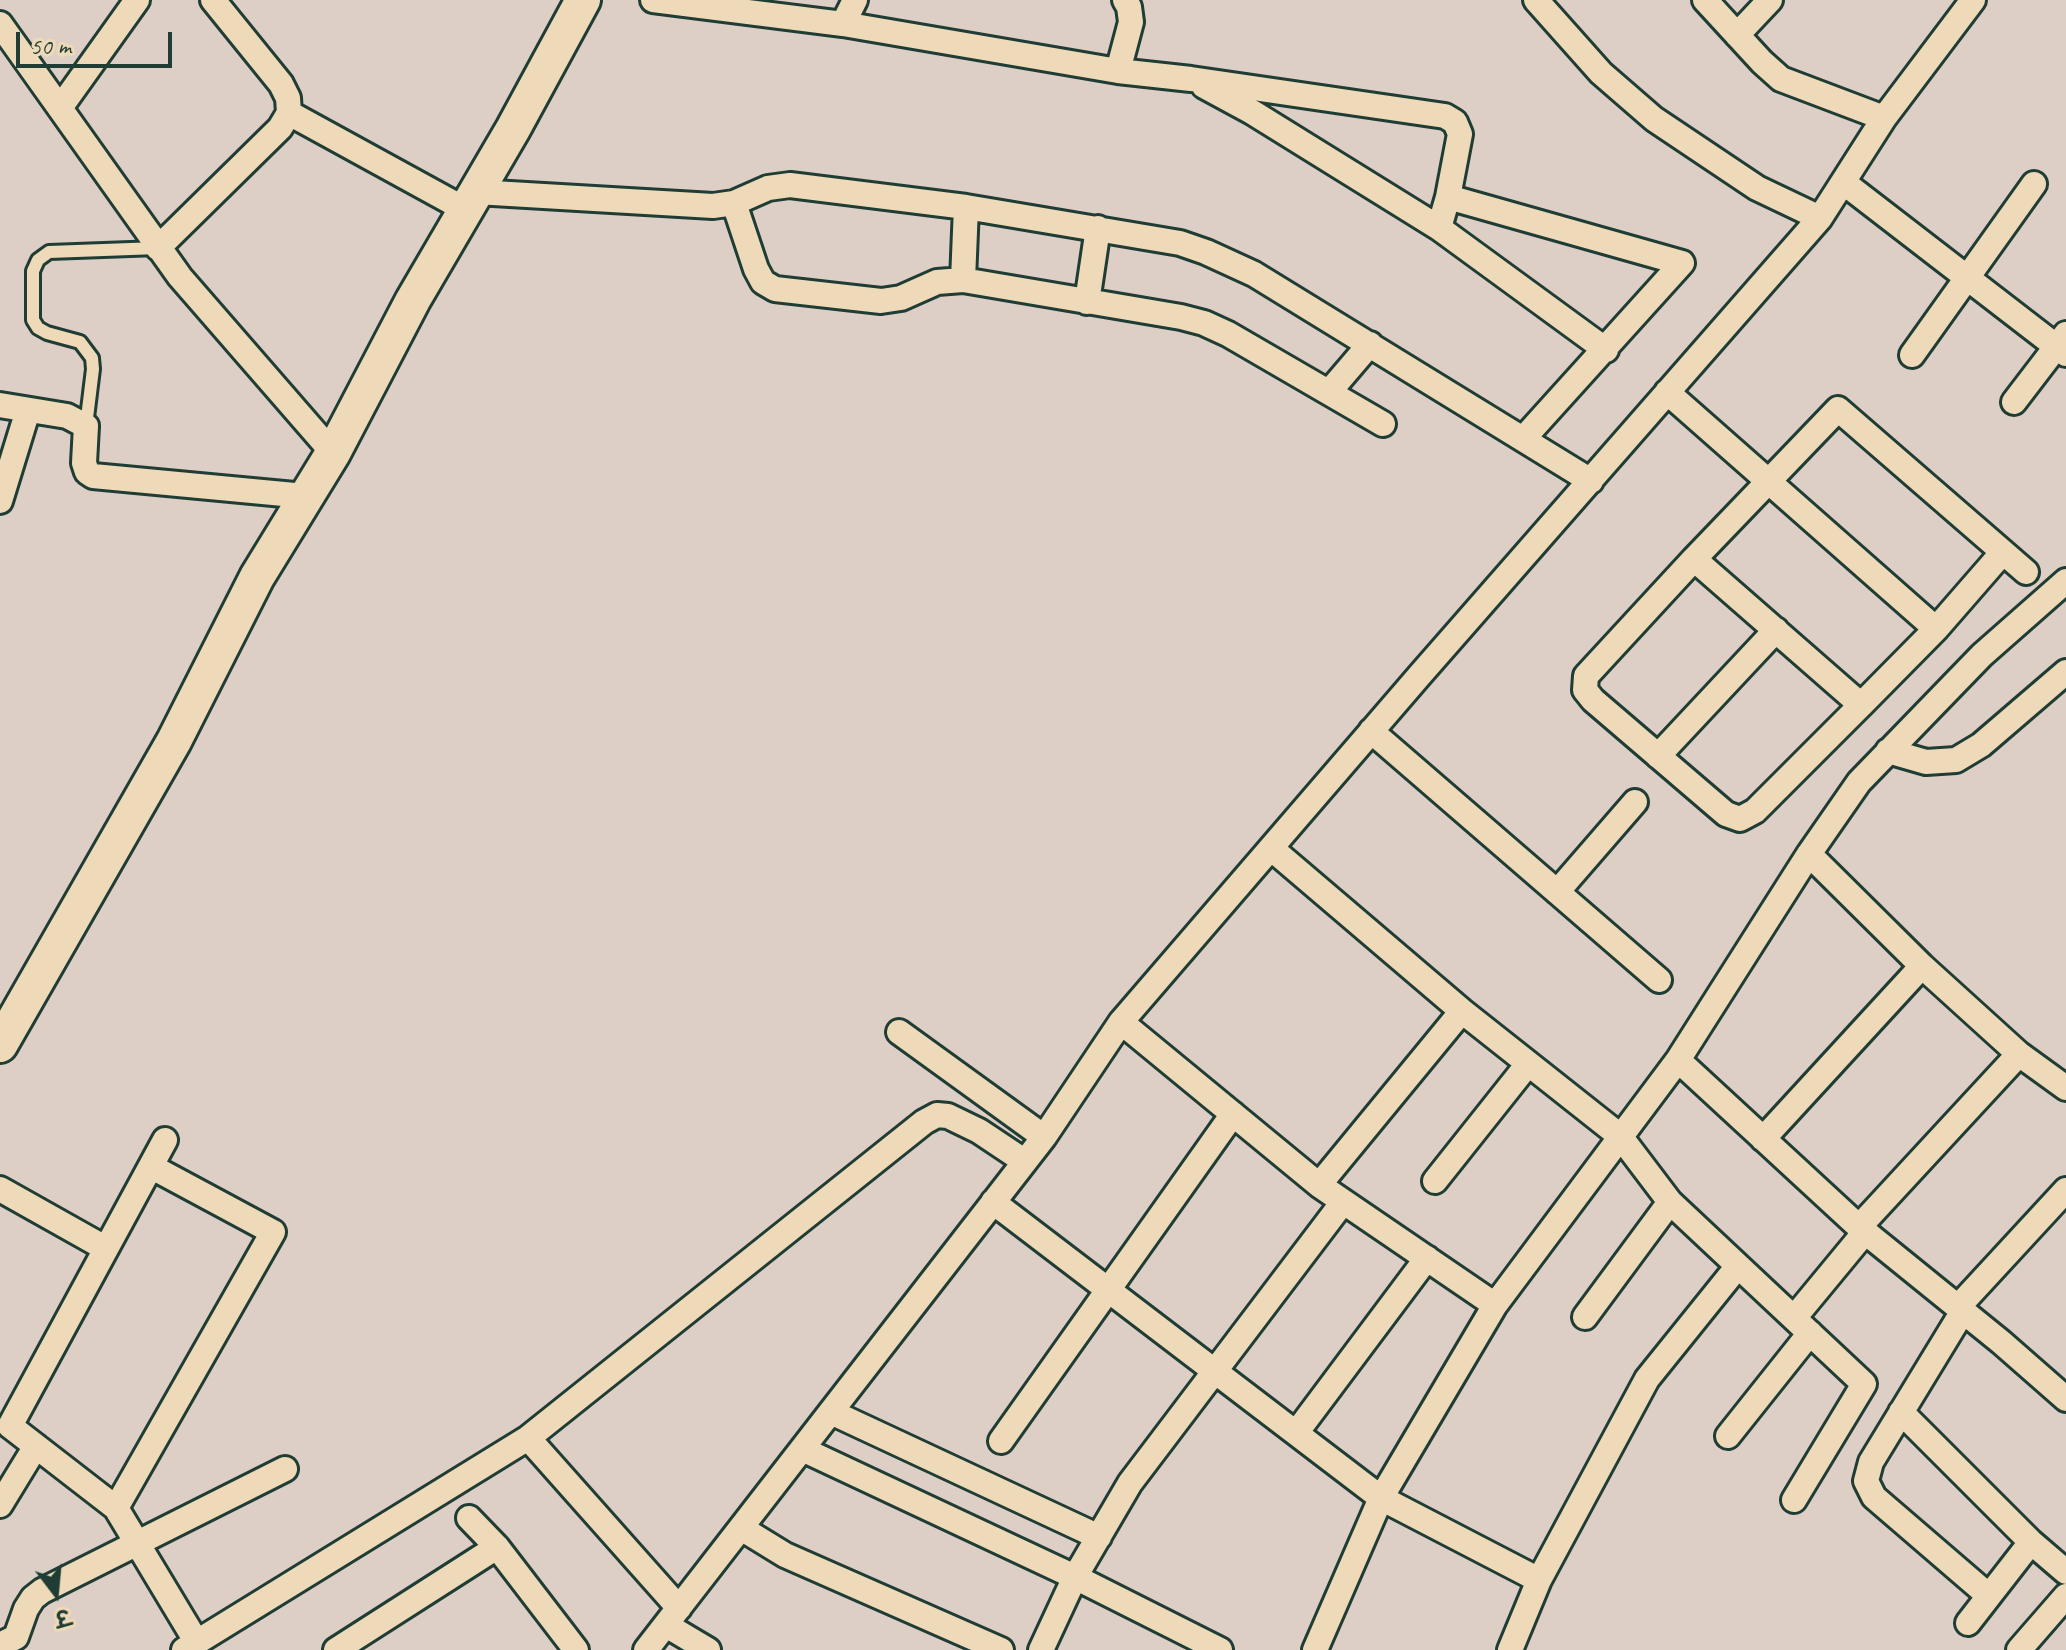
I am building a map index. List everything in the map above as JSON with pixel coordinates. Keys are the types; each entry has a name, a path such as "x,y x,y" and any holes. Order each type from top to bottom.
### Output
{"street":[{"path":"60,108 137,0"},
{"path":"158,248 280,128 289,113 288,98 281,84 213,0"},
{"path":"2,1035 174,741 257,577 333,453 413,300 513,129 583,0"},
{"path":"653,0 843,24 1118,71 1445,116 1455,122 1460,134 1439,228"},
{"path":"843,24 855,0"},
{"path":"1118,71 1131,22 1125,0"},
{"path":"1536,0 1601,73 1654,119 1757,188 1820,218"},
{"path":"1705,0 1781,79 1884,118"},
{"path":"1737,35 1770,0"},
{"path":"646,1650 1044,1137 1121,1022 1820,218 1884,118 1973,0"},
{"path":"0,24 158,248 333,453"},
{"path":"1191,79 1252,112 1439,228 1606,350"},
{"path":"289,113 471,201 713,206 734,203 768,188 790,185 966,207 1180,243 1231,262 1591,481"},
{"path":"1843,182 1968,280 2063,345 2014,402"},
{"path":"1912,355 2034,184"},
{"path":"1448,197 1682,263 1523,439"},
{"path":"734,203 756,269 763,282 775,289 859,301 881,301 910,295 937,282 963,280 1204,323 1383,424"},
{"path":"963,280 966,207"},
{"path":"1087,302 1098,228"},
{"path":"1329,392 1370,344"},
{"path":"1667,392 1936,629"},
{"path":"0,405 67,416 86,426 84,463 87,472 93,476 305,496"},
{"path":"2003,552 1936,629 1755,811 1740,819 1726,814 1585,690 1584,681 1593,667 1838,409 2003,552 2026,572"},
{"path":"0,501 28,410"},
{"path":"1694,559 1861,705"},
{"path":"1315,1650 1381,1498 1495,1305 1678,1060 1809,854 1859,782 1982,655 2066,581"},
{"path":"1658,756 1776,630"},
{"path":"1888,751 1926,762 1956,760 1981,745 2066,672"},
{"path":"1371,731 1659,980"},
{"path":"1557,892 1635,802"},
{"path":"1272,849 1462,1011 1620,1136 1670,1202 1864,1384 1794,1500"},
{"path":"1809,854 1922,966 2019,1054 2066,1088"},
{"path":"1763,1139 1922,966"},
{"path":"1319,1185 1462,1011"},
{"path":"1121,1022 1319,1185 1495,1305"},
{"path":"899,1032 1044,1137"},
{"path":"1728,1436 1862,1229 2019,1054"},
{"path":"1678,1060 1862,1229 2063,1389"},
{"path":"1435,1181 1528,1064"},
{"path":"1001,1441 1233,1114"},
{"path":"165,1140 10,1426 116,1508 190,1646 528,1438 905,1134 924,1122 937,1115 948,1116 979,1131 1024,1161"},
{"path":"116,1508 273,1232 152,1167"},
{"path":"0,1189 105,1248"},
{"path":"1989,1596 1874,1497 1866,1481 1871,1462 1960,1309 2066,1190"},
{"path":"993,1202 1381,1498 1539,1580"},
{"path":"1041,1650 1075,1577 1130,1483 1343,1202"},
{"path":"1585,1317 1670,1202"},
{"path":"1296,1433 1427,1258"},
{"path":"1510,1650 1539,1580 1647,1379 1738,1266"},
{"path":"831,1412 1099,1537"},
{"path":"1901,1412 2031,1542 2066,1572"},
{"path":"528,1438 672,1616 708,1650"},
{"path":"0,1505 36,1446"},
{"path":"802,1449 1075,1577 1220,1650"},
{"path":"3,1647 16,1637 26,1609 42,1591 285,1469"},
{"path":"469,1518 497,1547 576,1650"},
{"path":"741,1528 785,1555 1001,1650"},
{"path":"1968,1623 2031,1542"},
{"path":"336,1650 497,1547"},
{"path":"2019,1650 2066,1596"}],"lane":[{"path":"86,426 92,358 80,342 47,333 33,320 33,271 38,260 49,252 158,248"}]}
